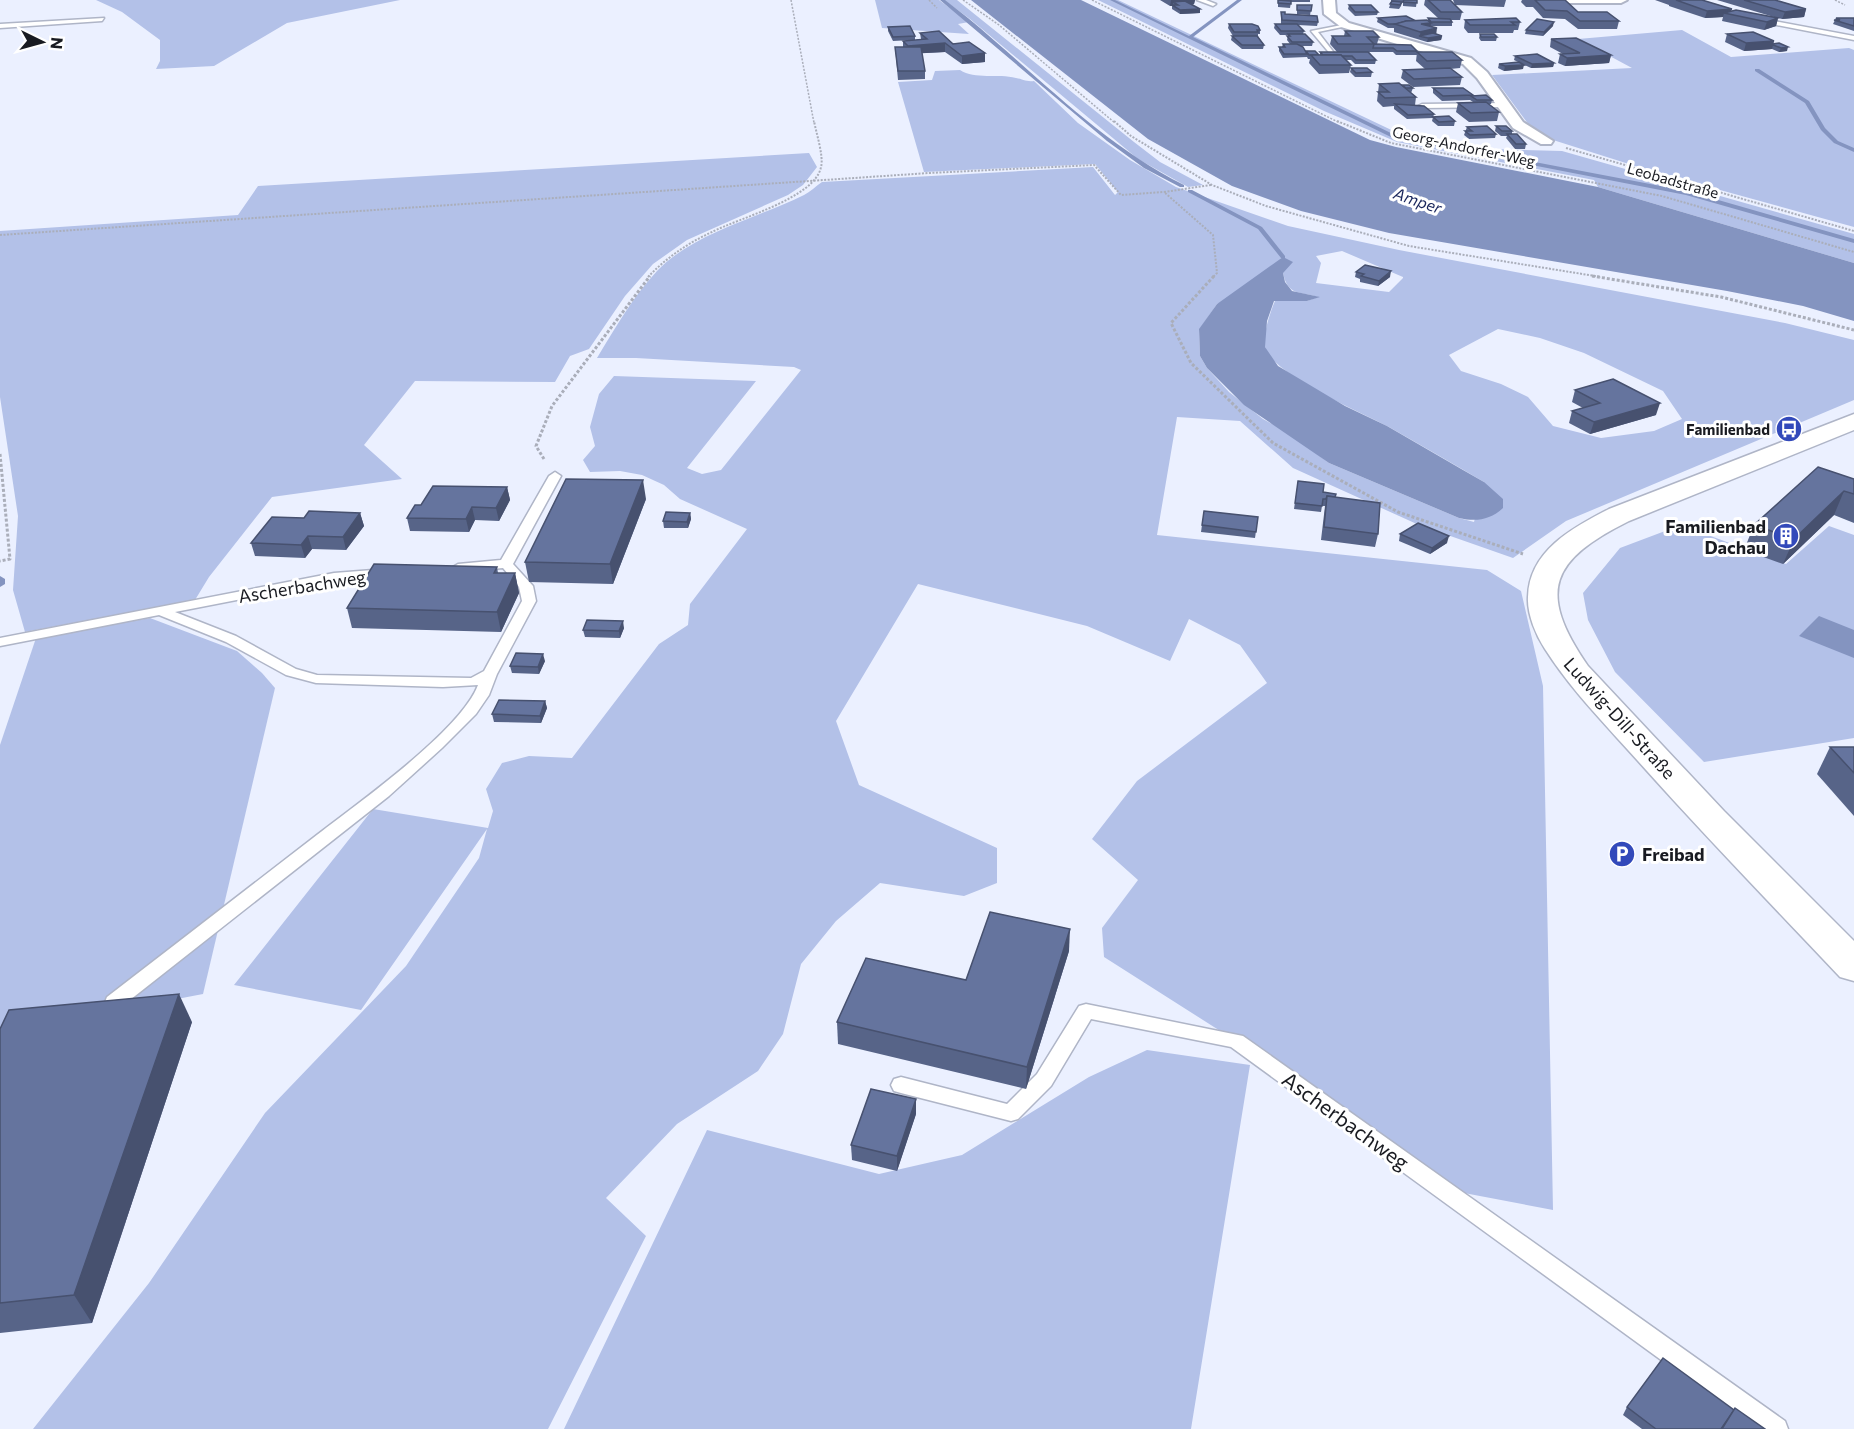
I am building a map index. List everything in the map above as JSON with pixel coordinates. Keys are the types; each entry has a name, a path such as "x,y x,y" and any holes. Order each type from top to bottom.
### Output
{"street":[{"path":"1329,0 1330,14 1346,25 1467,61 1482,75 1518,125 1546,141"},
{"path":"1560,0 1621,0"},
{"name":"Ludwig-Dill-Straße","path":"1854,421 1608,520 1571,541 1550,564 1543,579 1542,606 1551,632 1567,660 1711,820 1854,966"}],"lane":[{"path":"1200,0 1213,4"},
{"path":"0,26 102,19"},
{"path":"1754,19 1854,38"},
{"path":"1332,54 1314,31 1346,25"},
{"path":"1415,100 1430,113"},
{"path":"1422,106 1504,105"},
{"path":"506,564 555,476"},
{"path":"449,569 506,564"},
{"path":"114,1002 383,792 438,745 471,711 482,695 490,674 529,601 526,586 506,564"},
{"name":"Ascherbachweg","path":"0,642 334,577 403,572"},
{"path":"160,610 231,639 291,672 316,679 443,683 474,682 490,674"},
{"name":"Ascherbachweg","path":"901,1085 1011,1113 1044,1080 1086,1011 1236,1041 1776,1429"}],"path":[{"path":"555,476 536,446 552,406 638,289 664,260 711,231 796,195 815,181 822,166 791,0"},
{"path":"928,0 937,8"},
{"path":"963,0 999,25 1131,136 1212,185 1266,206 1409,246 1721,297 1854,330"},
{"name":"Georg-Andorfer-Weg","path":"1092,0 1342,124 1391,142 1662,196 1854,252"},
{"path":"1835,0 1845,5"},
{"name":"Leobadstraße","path":"1546,141 1646,173 1854,231"},
{"path":"0,235 815,181 1094,165 1122,195 1212,185"},
{"path":"1164,192 1213,235 1217,273 1171,323 1191,363 1273,443 1398,512 1550,564"},
{"path":"0,454 10,560 0,561"}],"shaded area":[{"path":"96,0 400,0 287,23 214,66 156,69 160,61 160,40 122,12"},
{"path":"875,0 939,0 969,22 958,24 969,34 882,28"},
{"path":"944,0 957,0 1160,162 1203,185 1188,187 1138,159"},
{"path":"1098,0 1118,0 1404,136 1458,148 1562,151 1854,234 1854,263 1598,187 1594,180 1397,142 1324,111"},
{"path":"1682,30 1731,57 1849,48 1854,50 1854,227 1651,171 1553,140 1529,125 1492,75 1632,68 1578,39"},
{"path":"960,70 973,75 1034,81 1078,123 1130,160 1176,187 1288,226 1399,250 1785,323 1854,340 1854,400 1566,521 1513,558 1419,525 1293,468 1240,421 1177,417 1157,535 1487,570 1521,591 1543,686 1553,1210 1443,1189 1236,1041 1104,957 1102,928 1138,880 1092,839 1137,781 1267,683 1240,645 1189,619 1170,661 1087,626 918,584 836,721 859,785 997,848 997,883 964,896 880,883 836,921 801,964 783,1034 758,1071 677,1124 606,1198 646,1236 548,1429 33,1429 149,1283 265,1113 406,966 479,858 487,829 361,1010 234,985 373,809 488,828 493,811 486,789 502,763 529,756 572,758 659,644 688,625 690,604 747,529 680,499 664,485 642,475 620,471 590,472 583,460 595,446 590,427 599,394 614,376 756,381 687,468 702,474 721,470 801,370 794,367 597,358 648,281 672,258 689,246 727,227 804,195 822,182 1093,167 1115,195 1118,192 1095,164 924,172 898,82 932,80 935,71","holes":["1342,251 1403,277 1403,278 1389,292 1316,283 1321,263 1316,256","1283,273 1291,289 1318,297 1307,301 1275,301 1265,332 1266,350 1274,360 1303,382 1389,427 1484,482 1474,522 1459,518 1329,463 1287,432 1263,419 1229,392 1207,368 1200,356 1199,330 1217,304","1498,329 1540,338 1584,353 1663,391 1682,419 1654,431 1601,438 1553,426 1528,397 1501,384 1461,371 1449,355"]},
{"path":"809,153 817,167 803,185 788,195 687,240 653,264 625,296 589,349 570,356 555,382 415,381 364,445 402,479 272,497 209,577 195,600 25,632 13,590 18,516 0,397 0,231 238,215 258,186"},
{"path":"1681,525 1786,564 1829,526 1854,535 1854,738 1704,762 1615,672 1588,620 1583,593 1620,548"},
{"path":"150,618 237,651 275,688 203,994 0,1033 0,745 36,638"},
{"path":"1147,1050 1250,1065 1191,1429 564,1429 707,1130 879,1174 962,1155 1089,1077"}],"water":[{"name":"Amper","path":"971,0 1081,0 1370,140 1598,187 1854,263 1854,321 1803,306 1727,291 1389,233 1301,211 1232,186 1148,139"},
{"path":"1283,257 1293,262 1283,273 1285,282 1292,291 1320,297 1307,301 1274,301 1267,321 1265,347 1278,366 1345,406 1387,426 1484,482 1503,499 1503,508 1482,519 1459,518 1329,463 1244,405 1207,368 1200,356 1199,329 1217,304"},
{"path":"1819,616 1854,630 1854,658 1799,636"}],"building":[{"path":"1278,0 1291,1 1291,4 1278,3"},
{"path":"1404,0 1417,0 1417,3 1403,2"},
{"path":"1428,0 1450,0 1462,12 1441,12"},
{"path":"1535,0 1565,0 1578,12 1607,12 1619,21 1580,21 1567,11 1545,10"},
{"path":"1676,0 1702,0 1732,9 1707,11"},
{"path":"1744,0 1775,0 1806,9 1785,12"},
{"path":"1185,1 1200,9 1180,10 1172,5 1178,5 1173,2"},
{"path":"1392,1 1402,2 1400,5 1390,4"},
{"path":"1297,5 1312,5 1311,11 1297,10"},
{"path":"1349,5 1371,5 1378,12 1355,12"},
{"path":"1736,10 1778,18 1767,22 1724,13"},
{"path":"1281,12 1317,16 1318,22 1282,20"},
{"path":"1406,16 1414,20 1388,24 1378,18"},
{"path":"1428,18 1450,19 1452,22 1431,22"},
{"path":"1516,18 1520,22 1511,22 1515,25 1470,25 1465,20"},
{"path":"1836,18 1854,18 1854,26 1834,20 1840,20"},
{"path":"1537,19 1554,22 1544,32 1526,30"},
{"path":"1427,20 1431,23 1421,24 1437,28 1420,32 1395,24 1406,21"},
{"path":"1229,24 1252,24 1258,26 1260,30 1257,30 1258,32 1234,32"},
{"path":"1275,24 1297,24 1304,31 1281,31"},
{"path":"910,26 915,36 893,37 888,27"},
{"path":"939,31 953,44 969,42 985,53 962,56 945,43 908,46 903,41 927,39 920,33"},
{"path":"1345,31 1373,31 1379,37 1367,37 1374,44 1338,44 1332,36 1350,36"},
{"path":"1753,32 1774,41 1746,43 1727,34"},
{"path":"1433,33 1442,36 1428,38 1419,36"},
{"path":"1288,34 1305,34 1313,42 1292,42"},
{"path":"1480,34 1494,34 1497,37 1481,37"},
{"path":"1232,36 1257,36 1264,45 1242,45"},
{"path":"1576,38 1611,55 1567,58 1560,54 1580,53 1551,39"},
{"path":"1779,43 1788,47 1781,48 1773,45"},
{"path":"1283,44 1297,44 1303,47 1307,54 1284,54 1279,47 1285,47"},
{"path":"1374,44 1411,45 1417,51 1373,48"},
{"path":"895,47 921,47 925,71 898,71"},
{"path":"1306,51 1315,51 1319,55 1309,55"},
{"path":"1320,52 1368,52 1376,60 1356,60 1352,56 1323,55"},
{"path":"1417,52 1452,52 1462,60 1427,61"},
{"path":"1537,54 1554,63 1532,64 1515,56"},
{"path":"1311,55 1341,55 1351,65 1320,65"},
{"path":"1519,62 1524,65 1499,64"},
{"path":"1351,68 1367,68 1372,72 1356,73"},
{"path":"1450,68 1462,77 1414,79 1403,70"},
{"path":"1399,83 1416,97 1385,98 1378,92 1389,92 1379,84"},
{"path":"1433,88 1463,88 1473,95 1443,96"},
{"path":"1486,95 1492,100 1477,100 1471,96"},
{"path":"1486,102 1499,112 1471,113 1458,103"},
{"path":"1395,104 1424,106 1434,114 1408,115"},
{"path":"1449,116 1455,121 1439,122 1433,117"},
{"path":"1487,126 1496,134 1470,135 1465,131 1472,131 1467,127"},
{"path":"1496,126 1506,126 1512,131 1502,131"},
{"path":"1507,134 1517,134 1526,144 1516,144"},
{"path":"1365,265 1391,271 1379,281 1361,276 1364,274 1356,272"},
{"path":"1613,379 1660,403 1594,422 1572,411 1600,403 1575,390"},
{"path":"1818,467 1854,479 1854,494 1844,491 1794,539 1754,525"},
{"path":"566,479 643,480 610,564 525,562"},
{"path":"1298,481 1324,484 1323,492 1336,494 1335,497 1327,496 1323,499 1322,506 1295,503"},
{"path":"433,486 507,487 496,508 472,507 466,519 407,518 415,505 421,505"},
{"path":"1327,496 1380,503 1378,534 1324,527"},
{"path":"309,511 360,513 343,537 308,536 301,545 251,543 272,517 304,518"},
{"path":"1204,511 1258,517 1256,532 1202,525"},
{"path":"666,512 690,513 687,522 663,521"},
{"path":"1418,523 1449,536 1432,548 1400,534"},
{"path":"374,564 497,567 494,573 515,573 497,612 347,608"},
{"path":"587,620 623,621 619,631 583,630"},
{"path":"516,653 543,654 538,667 510,666"},
{"path":"499,700 545,701 540,716 492,714"},
{"path":"1830,747 1854,747 1854,773"},
{"path":"990,912 1070,929 1027,1067 837,1022 866,958 966,980"},
{"path":"179,994 74,1295 0,1303 0,1029 9,1010"},
{"path":"871,1089 916,1099 897,1156 851,1145"},
{"path":"1663,1358 1734,1410 1721,1429 1656,1429 1627,1407"},
{"path":"1735,1408 1765,1429 1722,1429"}],"waterway":[{"path":"942,0 1109,140 1146,167 1182,186"},
{"path":"1112,0 1190,38"},
{"path":"1190,38 1240,0"},
{"path":"1190,38 1395,137 1687,193 1854,241"},
{"path":"1757,70 1807,102 1823,129 1836,142 1854,150"},
{"path":"1190,191 1260,228 1283,257"},
{"path":"0,579 0,584"}],"place":[{"name":"Familienbad","path":"1789,429"},
{"name":"Familienbad Dachau","path":"1786,536"},
{"name":"Freibad","path":"1622,854"}]}
